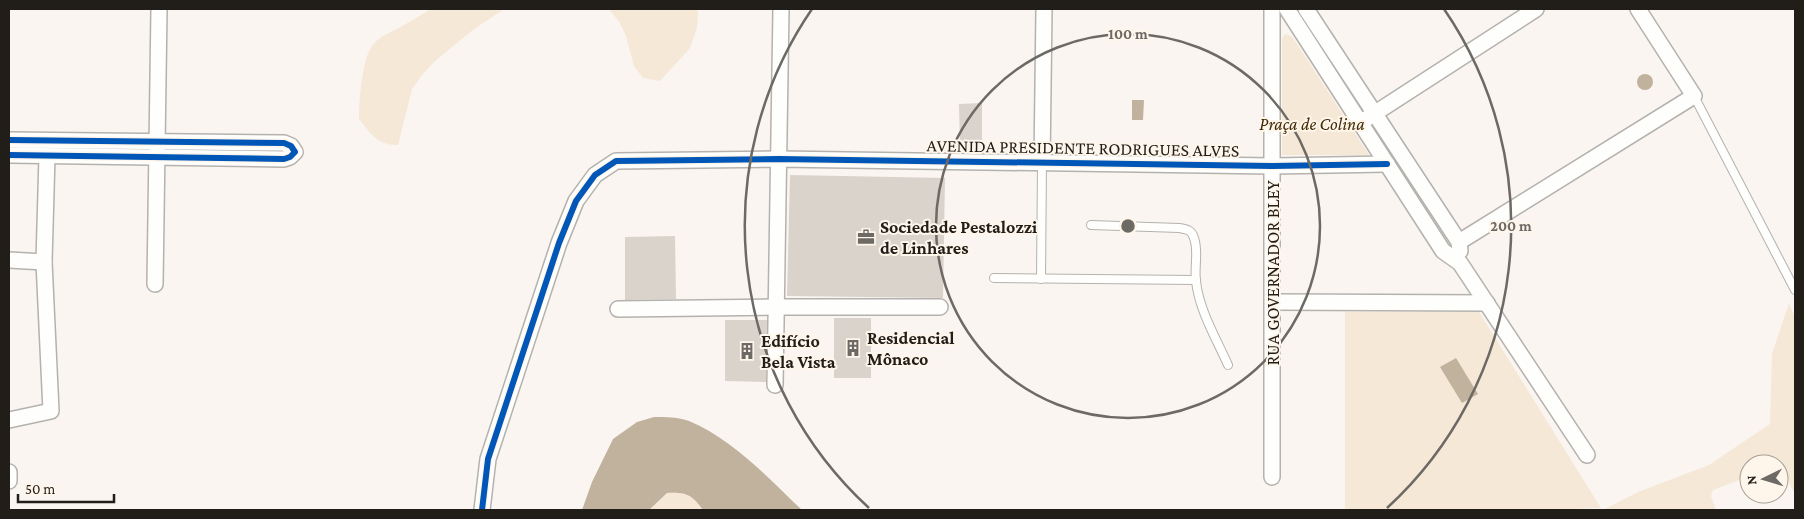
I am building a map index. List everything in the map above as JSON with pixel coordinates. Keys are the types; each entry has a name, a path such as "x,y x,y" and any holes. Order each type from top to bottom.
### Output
{"street":[{"path":"155,284 159,9"},
{"path":"775,385 781,9"},
{"path":"1042,163 1044,9"},
{"name":"RUA GOVERNADOR BLEY","path":"1272,9 1272,477"},
{"path":"1288,9 1444,251 1460,263 1587,455"},
{"path":"1306,9 1459,242 1460,263"},
{"path":"1361,123 1536,9"},
{"path":"1459,242 1694,96 1638,9"},
{"path":"9,140 284,143 291,146 295,152 290,158 284,159 9,155"},
{"path":"9,420 51,411 44,262 47,156"},
{"name":"AVENIDA PRESIDENTE RODRIGUES ALVES","path":"482,510 488,459 558,243 576,201 595,175 616,161 779,159 1273,166 1387,164"},
{"path":"9,260 44,262"},
{"path":"1273,302 1487,303"},
{"path":"618,309 940,307"},
{"path":"9,472 9,480"}],"lane":[{"path":"1694,96 1795,290"},
{"path":"1041,279 1042,163"},
{"path":"1091,225 1189,230 1194,236 1196,243 1196,280 1204,311 1228,365"},
{"path":"994,278 1196,280"}],"green space":[{"path":"431,9 504,9 474,29 435,61 422,75 412,89 398,145 384,143 375,138 359,119 366,60 372,46 379,39"},
{"path":"609,9 698,9 697,28 690,48 660,81 643,78 634,66 626,36 620,23"},
{"name":"Praça de Colina","path":"1287,34 1293,38 1369,155 1282,155 1282,39"},
{"path":"1789,303 1795,318 1795,493 1789,481 1789,454 1739,454 1739,480 1713,490 1711,496 1716,510 1603,510 1638,492 1709,465 1770,424 1772,354"},
{"path":"1345,312 1479,312 1601,508 1547,510 1345,510"},
{"path":"667,493 684,494 696,501 703,510 649,510"}],"shaded area":[{"path":"1642,74 1648,74 1653,79 1651,88 1642,90 1637,85 1637,79"},
{"path":"1132,100 1144,100 1143,120 1132,120"},
{"path":"1456,358 1478,394 1462,403 1440,367"},
{"path":"654,417 676,418 689,421 721,438 750,461 802,510 703,510 696,501 684,494 667,493 649,510 582,510 592,482 613,439 637,422"}],"building":[{"path":"982,103 982,145 960,146 959,104"},
{"name":"Sociedade Pestalozzi de Linhares","path":"790,175 945,178 943,298 787,296"},
{"path":"675,236 676,299 625,300 625,237"},
{"name":"Residencial Mônaco","path":"834,318 871,318 871,378 834,378"},
{"name":"Edifício Bela Vista","path":"725,320 767,320 766,382 725,381"}],"cycle path":[{"path":"9,140 284,143 291,146 295,152 290,157 284,159 9,155"},
{"path":"482,510 488,459 559,243 576,201 595,175 616,161 779,159 1273,166 1387,164"}],"place":[{"name":"Sociedade Pestalozzi de Linhares","path":"866,237"},
{"name":"Residencial Mônaco","path":"853,348"},
{"name":"Edifício Bela Vista","path":"747,351"}]}
